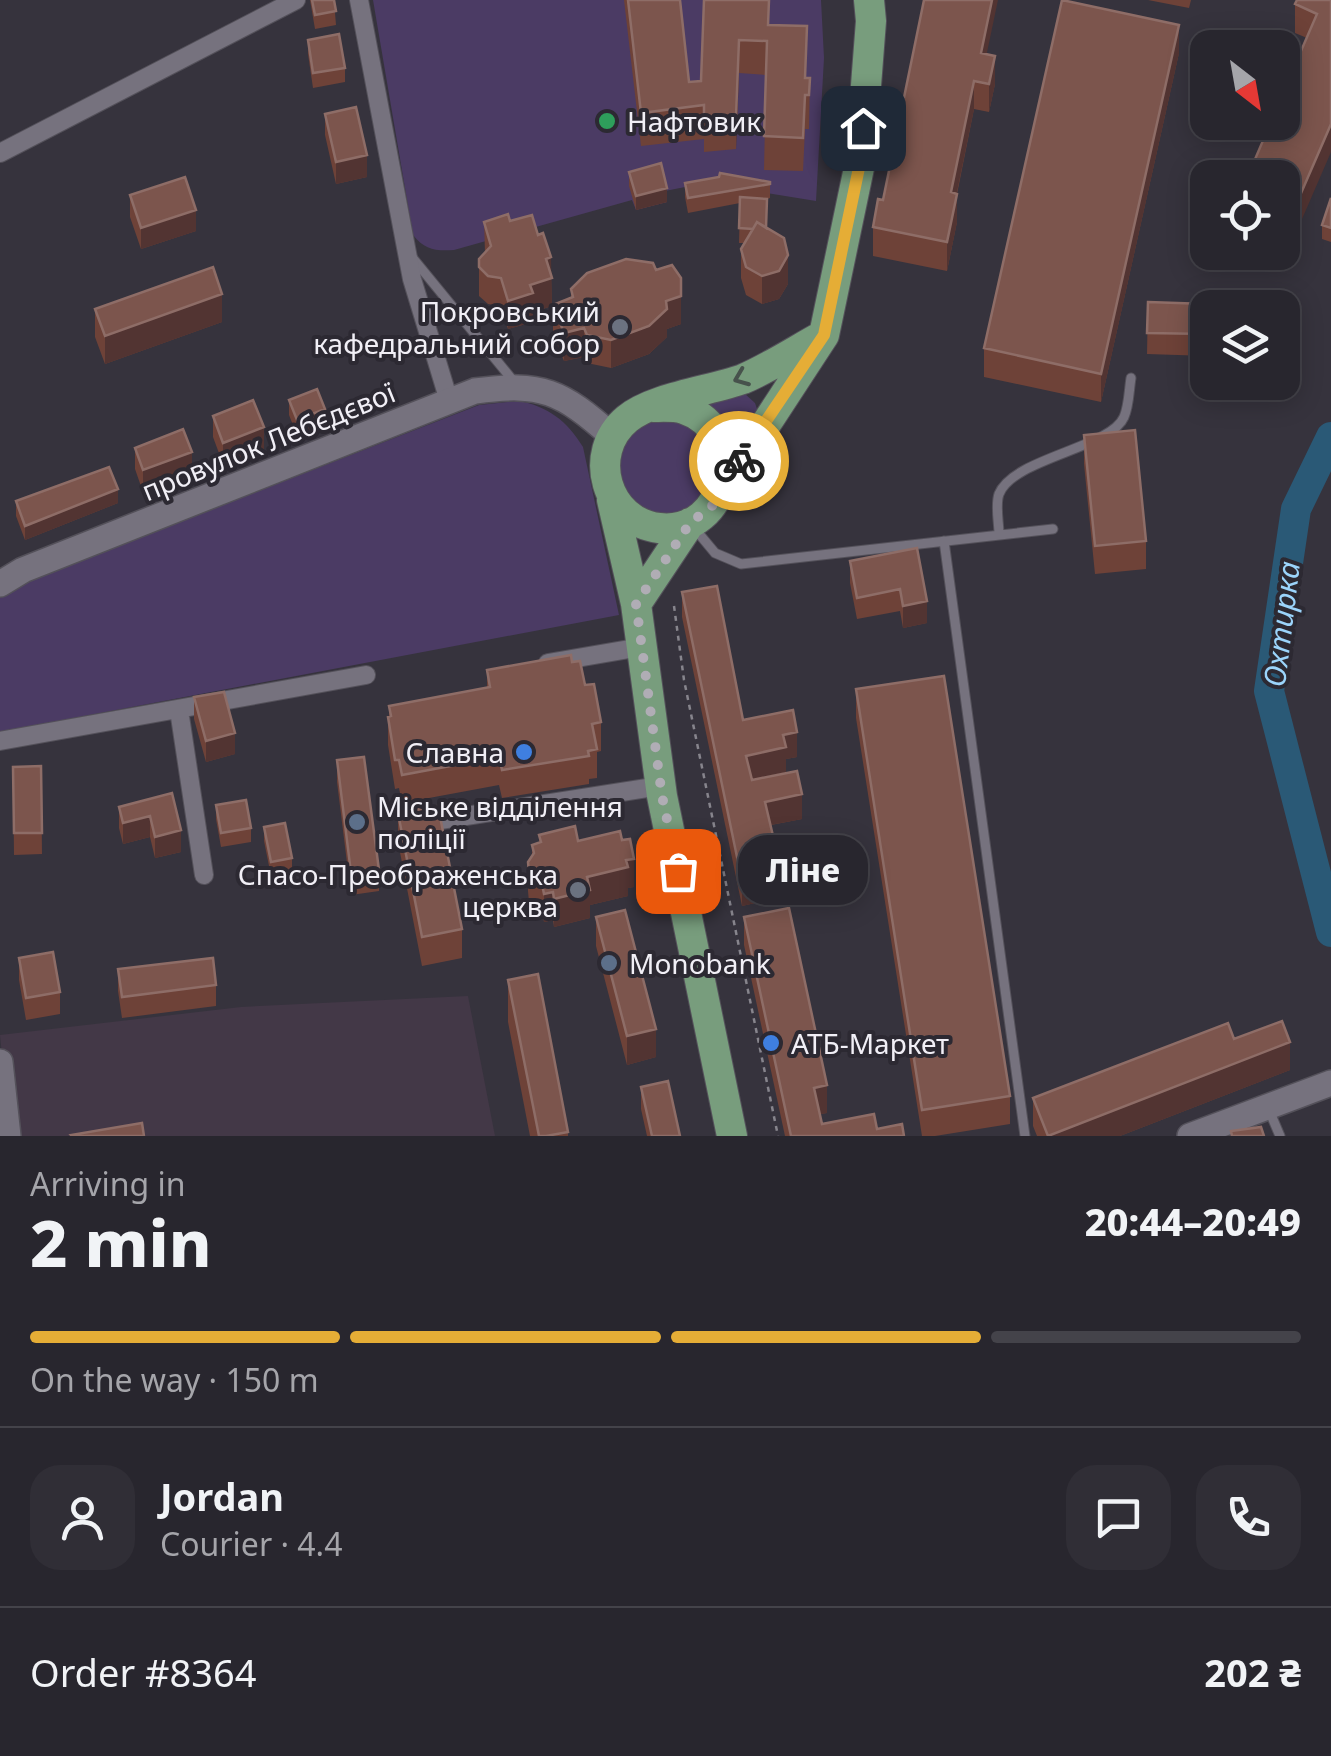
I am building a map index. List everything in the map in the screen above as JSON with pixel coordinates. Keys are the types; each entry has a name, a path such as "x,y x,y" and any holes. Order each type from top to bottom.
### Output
{"main road":[{"path":"636,604 690,523 712,506 724,481 824,335 860,163 872,7"},
{"path":"732,1136 660,786 636,604 604,474 612,436 630,417 745,378 824,335"},
{"path":"653,407 683,409 709,424 724,451 724,481"},
{"path":"612,500 633,520 661,528 690,523"}],"street":[{"path":"0,153 296,0"},
{"path":"359,0 406,252 448,402"},
{"name":"провулок Лебєдєвої","path":"0,584 23,570 476,391 517,385 553,392 612,436"},
{"path":"523,666 642,647"},
{"path":"0,741 366,676"},
{"path":"179,710 204,876"},
{"path":"421,823 660,786"},
{"path":"0,1062 8,1136"},
{"path":"1190,1136 1331,1083"}],"lane":[{"path":"406,252 517,385"},
{"path":"999,534 998,496 1010,480 1089,440 1110,434 1124,418 1132,378"},
{"path":"690,523 715,552 741,564 1053,529"},
{"path":"944,540 1025,1136"},
{"path":"1268,1107 1280,1136"}],"path":[{"path":"674,606 684,680 778,1136"}],"shaded area":[{"name":"Нафтовик","path":"373,0 821,0 824,58 816,201 705,183 665,191 667,202 636,210 632,200 454,250 426,247 413,235"},
{"path":"744,393 758,412 736,452 702,404"},
{"path":"518,401 556,416 583,447 619,615 0,732 0,592 479,405"},
{"path":"664,419 682,423 698,433 708,449 712,467 708,485 698,501 682,511 664,515 646,511 630,501 620,485 616,467 620,449 630,433 646,423"},
{"path":"468,996 495,1136 10,1136 0,1035 241,1007"}],"building":[{"path":"312,0 334,0 336,11 315,15"},
{"path":"628,0 680,0 689,82 701,81 704,0 769,0 768,25 807,26 805,78 810,78 803,138 764,136 767,41 739,40 736,116 704,118 704,105 641,113"},
{"path":"924,0 992,0 981,53 995,56 989,84 974,81 951,192 957,194 947,242 873,227 878,199 883,200"},
{"path":"1062,0 1179,25 1101,374 984,348"},
{"path":"1297,0 1331,0 1331,124 1300,195 1300,160 1255,160 1263,140 1300,140 1300,53 1317,14 1295,4"},
{"path":"339,34 345,68 313,73 308,40"},
{"path":"356,107 367,155 336,162 325,114"},
{"path":"661,163 667,188 636,196 629,172"},
{"path":"720,173 770,184 688,198 685,183 719,177"},
{"path":"185,177 196,210 141,228 130,195"},
{"path":"740,197 767,199 766,228 757,222 753,229 739,228"},
{"path":"1331,198 1331,228 1322,225"},
{"path":"508,214 510,221 532,215 551,257 546,259 552,278 530,285 533,293 508,301 501,278 488,276 479,267 479,259 491,246 484,222"},
{"path":"757,222 784,238 788,255 779,271 762,276 746,267 741,249"},
{"path":"626,259 653,263 656,270 672,265 681,278 681,296 666,301 667,309 649,326 611,340 587,335 584,328 564,333 553,305 573,297 571,289 587,273"},
{"path":"213,267 222,294 105,336 95,309"},
{"path":"1148,302 1190,303 1190,334 1147,333"},
{"path":"317,389 325,409 297,420 289,400"},
{"path":"253,400 264,427 223,443 213,416"},
{"path":"183,429 192,452 143,470 135,448"},
{"path":"1135,430 1146,541 1095,546 1084,435"},
{"path":"109,467 118,489 25,526 16,501"},
{"path":"917,548 927,601 903,606 900,589 857,598 850,561"},
{"path":"717,586 743,720 793,710 797,732 783,735 786,747 746,756 752,780 797,771 802,794 765,802 778,857 797,853 800,868 742,881 682,592"},
{"path":"571,655 572,662 580,661 585,685 594,684 601,722 592,724 597,749 588,751 589,756 502,770 499,757 402,775 399,760 395,760 389,706 490,687 487,670"},
{"path":"944,676 1010,1096 922,1110 856,689"},
{"path":"224,692 235,733 206,741 194,697"},
{"path":"364,757 379,870 351,873 337,760"},
{"path":"41,766 42,833 14,833 13,767"},
{"path":"172,793 181,830 155,837 150,816 123,823 119,807"},
{"path":"246,800 251,828 221,833 216,805"},
{"path":"438,806 462,929 422,937 398,813"},
{"path":"285,823 292,858 271,862 264,827"},
{"path":"575,826 578,841 620,831 622,840 630,839 634,859 626,860 628,867 587,877 590,890 554,899 553,892 544,894 542,884 529,873 532,845 541,842 539,835"},
{"path":"789,908 827,1085 814,1088 822,1124 874,1114 877,1129 902,1124 904,1136 791,1136 744,917"},
{"path":"625,910 656,1029 627,1036 596,917"},
{"path":"53,952 60,992 26,998 19,958"},
{"path":"213,958 216,985 122,997 118,969"},
{"path":"538,974 568,1132 546,1136 539,1136 508,980"},
{"path":"1282,1021 1290,1042 1048,1136 1033,1098 1228,1023 1234,1039"},
{"path":"668,1081 680,1136 652,1136 641,1087"},
{"path":"142,1123 144,1136 71,1135"},
{"path":"1261,1127 1264,1136 1232,1136 1231,1131"}],"waterway":[{"name":"Охтирка","path":"1331,437 1296,509 1269,691 1331,932"}],"way so far":[{"path":"678,871 662,796 636,604 690,523 712,506 739,461"}],"place":[{"name":"Нафтовик","path":"607,121"},
{"name":"Покровський кафедральний собор","path":"620,327"},
{"name":"Славна","path":"524,752"},
{"name":"Міське відділення поліції","path":"357,822"},
{"name":"Ліне","path":"678,871"},
{"name":"Спасо-Преображенська церква","path":"578,890"},
{"name":"Monobank","path":"609,963"},
{"name":"АТБ-Маркет","path":"771,1043"}],"route":[{"path":"739,461 824,335 860,163 863,128"}]}
